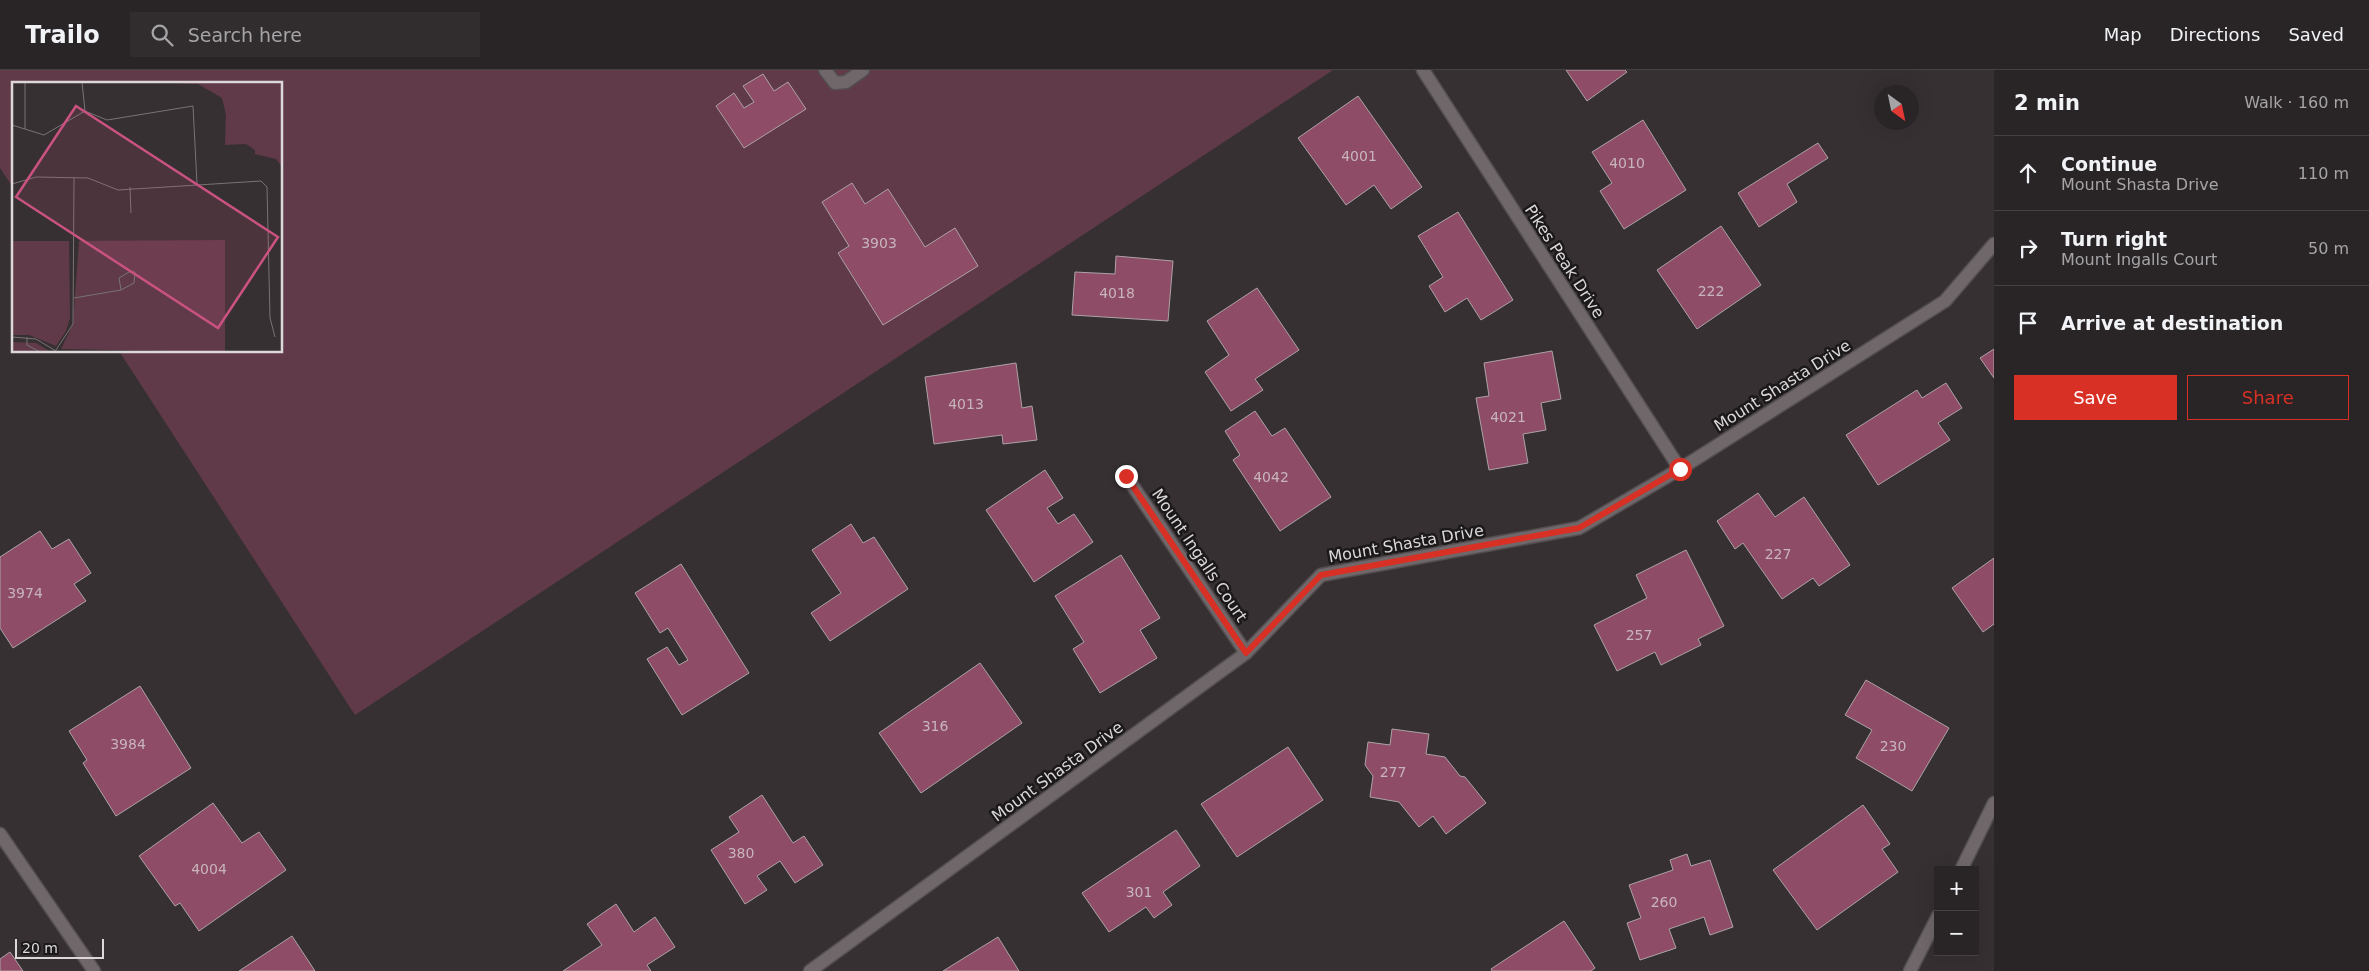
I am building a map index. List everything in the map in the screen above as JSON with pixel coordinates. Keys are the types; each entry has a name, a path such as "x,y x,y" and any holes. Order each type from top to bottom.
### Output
{"street":[{"path":"825,70 835,82 846,82 863,70"},
{"name":"Pikes Peak Drive","path":"1423,70 1680,469"},
{"name":"Mount Shasta Drive","path":"810,971 1246,653 1321,575 1579,528 1680,469 1945,301 1994,244"},
{"name":"Mount Ingalls Court","path":"1126,476 1246,653"},
{"path":"1963,866 1994,803"},
{"path":"0,834 94,971"},
{"path":"1910,971 1934,924"}],"shaded area":[{"path":"0,70 1333,70 355,715 120,352 282,352 282,82 12,82 12,186 0,168"}],"building":[{"path":"1566,70 1625,70 1627,72 1587,101"},
{"path":"763,74 774,91 788,82 806,109 744,148 716,106 734,93 744,108 754,102 743,86"},
{"path":"1358,96 1422,187 1391,209 1374,185 1346,205 1298,138"},
{"path":"1643,120 1686,190 1624,229 1600,191 1612,183 1592,152"},
{"path":"1818,143 1828,158 1787,184 1797,202 1759,227 1738,193"},
{"path":"852,183 865,204 888,189 925,247 955,228 978,266 883,325 838,253 849,246 822,202"},
{"path":"1458,212 1513,300 1481,320 1467,298 1445,312 1429,286 1443,277 1418,236"},
{"path":"1721,226 1761,285 1697,329 1657,270"},
{"path":"1116,256 1173,261 1168,321 1072,315 1075,272 1115,274"},
{"path":"1257,288 1299,350 1255,379 1263,390 1231,411 1205,372 1229,355 1207,321"},
{"path":"1994,349 1994,378 1980,358"},
{"path":"1552,351 1561,399 1541,403 1546,430 1523,434 1528,463 1489,470 1476,398 1489,396 1484,363"},
{"path":"1016,363 1022,408 1032,406 1037,440 1003,444 1002,435 934,444 925,377"},
{"path":"1946,383 1962,408 1938,423 1950,440 1878,485 1846,435 1917,390 1922,398"},
{"path":"1255,411 1272,436 1285,428 1331,497 1280,531 1233,460 1240,455 1225,431"},
{"path":"1045,470 1063,498 1047,508 1058,524 1074,514 1093,542 1034,582 986,510"},
{"path":"1758,493 1775,517 1804,497 1850,565 1819,586 1813,578 1782,599 1743,543 1735,549 1717,521"},
{"path":"851,524 863,543 874,537 908,589 830,641 811,613 841,593 812,550"},
{"path":"40,531 52,549 69,539 91,573 74,584 86,601 13,648 0,628 0,557"},
{"path":"1686,550 1724,626 1698,639 1701,645 1661,665 1655,652 1617,671 1594,625 1647,598 1636,575"},
{"path":"1121,555 1160,618 1140,630 1157,658 1100,693 1073,649 1084,642 1055,596"},
{"path":"1994,558 1994,624 1983,632 1952,588"},
{"path":"681,564 749,673 682,715 647,659 667,647 679,665 688,660 668,628 660,633 635,593"},
{"path":"980,663 1022,723 921,793 879,733"},
{"path":"1866,680 1949,728 1912,791 1856,758 1872,730 1845,715"},
{"path":"140,686 191,768 116,816 83,763 87,760 69,731"},
{"path":"1392,729 1429,734 1426,754 1445,757 1460,776 1465,777 1486,803 1446,834 1433,816 1419,827 1399,802 1370,797 1373,776 1365,765 1368,742 1390,745"},
{"path":"1288,747 1323,800 1237,857 1201,804"},
{"path":"762,795 793,843 804,836 823,865 795,883 780,861 757,876 767,890 745,904 711,850 739,832 729,817"},
{"path":"213,803 242,843 259,832 286,870 199,931 180,903 175,906 139,856"},
{"path":"1863,805 1890,844 1882,849 1898,872 1817,930 1773,870"},
{"path":"1176,830 1200,866 1163,892 1172,905 1154,918 1146,907 1109,932 1082,893"},
{"path":"1687,854 1691,866 1710,860 1733,927 1710,935 1704,917 1669,929 1676,948 1640,960 1627,923 1641,918 1629,885 1673,870 1670,860"},
{"path":"616,904 634,932 655,917 675,947 647,965 651,971 563,971 602,945 587,924"},
{"path":"1564,921 1595,968 1591,971 1492,971 1491,969"},
{"path":"292,936 315,971 239,971"},
{"path":"998,937 1019,971 943,971"},
{"path":"10,952 23,971 0,971 0,959"}],"route":[{"path":"1126,476 1246,653 1321,575 1579,528 1680,469"}]}
